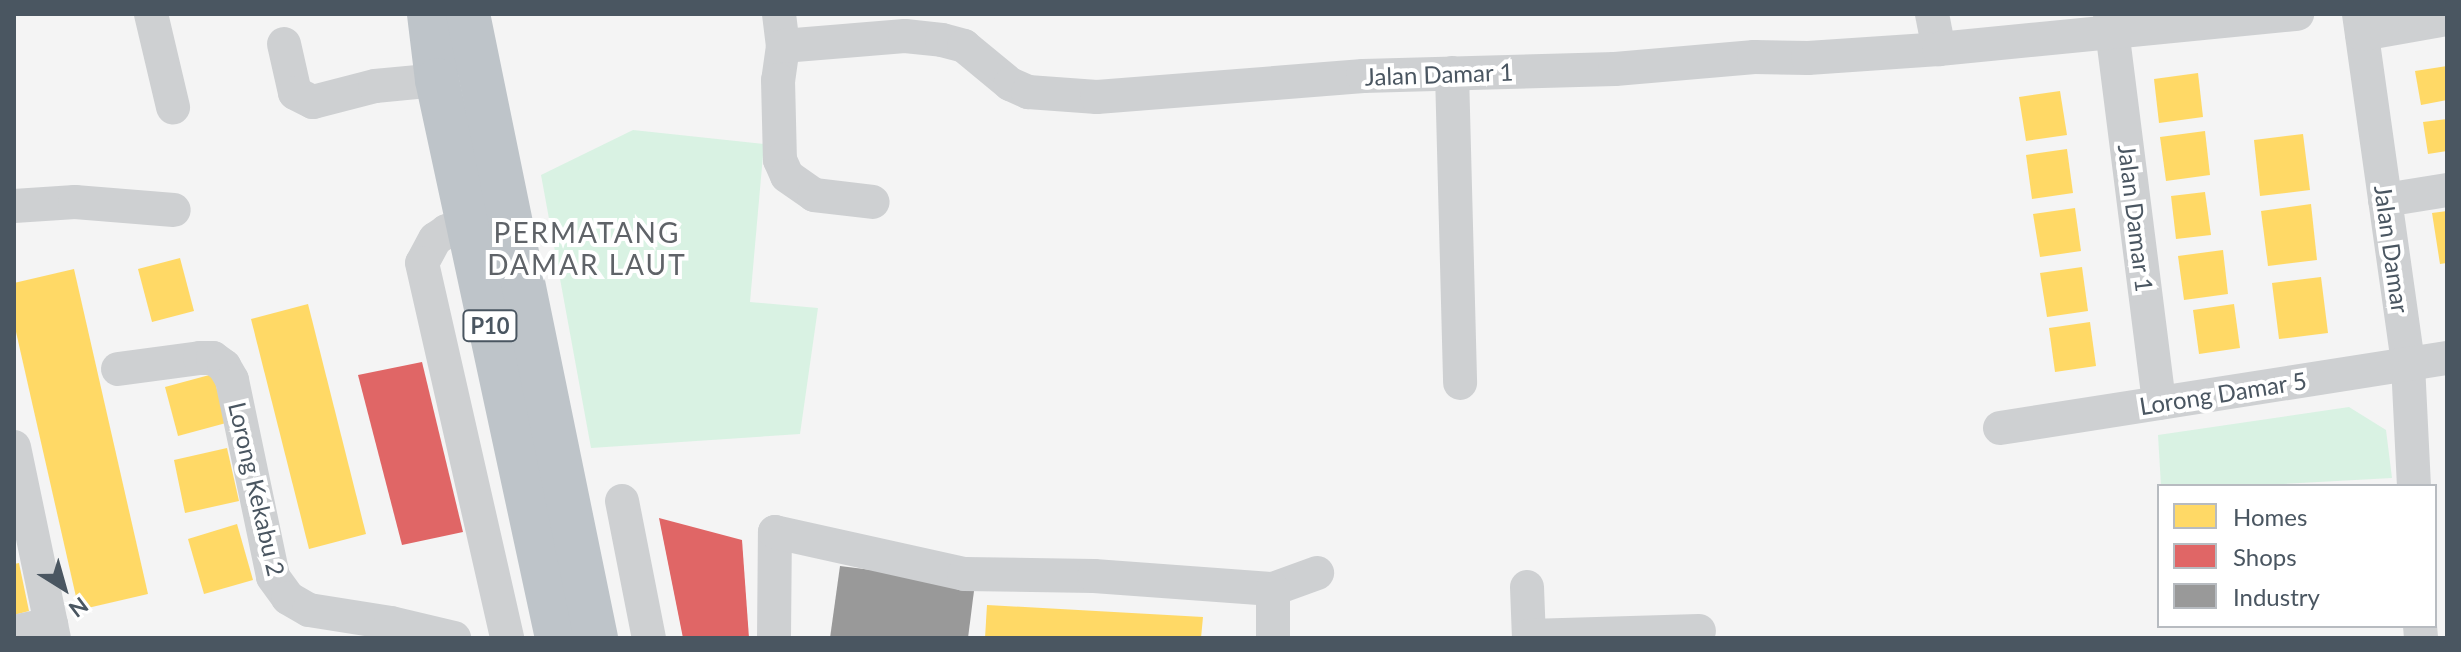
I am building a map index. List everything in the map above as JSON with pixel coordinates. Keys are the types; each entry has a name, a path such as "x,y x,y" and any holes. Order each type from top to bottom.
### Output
{"highway":[{"name":"P10","path":"429,14 437,80 557,638"},
{"name":"P10","path":"468,14 596,638"}],"street":[{"path":"151,14 173,107"},
{"path":"1932,14 1939,49"},
{"name":"Jalan Damar 1","path":"781,30 942,40 964,46 1010,84 1028,92 1097,97 1452,73 1615,69 1754,57 1808,58 1939,49 2111,23 2297,14"},
{"path":"2360,24 2447,19"},
{"name":"Jalan Damar 1","path":"2111,23 2159,403"},
{"name":"Jalan Damar","path":"2360,24 2408,364 2414,484"},
{"path":"781,30 778,80 780,160 787,176 814,195 873,202"},
{"path":"284,44 295,93 313,102 375,86 437,80"},
{"path":"1452,73 1460,383"},
{"path":"2385,200 2447,190"},
{"path":"14,206 75,202 174,210"},
{"path":"468,226 447,231 435,239 422,263 507,638"},
{"name":"Lorong Kekabu 2","path":"118,369 200,358 213,358 224,366 232,380 273,577 288,598 309,610 391,623 454,638"},
{"name":"Lorong Damar 5","path":"2000,428 2447,358"},
{"path":"14,447 52,631 14,632"},
{"path":"622,501 649,638"},
{"path":"774,638 775,532 964,574 1094,576 1273,589 1317,573"},
{"path":"1527,587 1529,637 1699,631"},
{"path":"1273,589 1273,638"}],"green space":[{"path":"633,130 764,144 750,302 818,308 800,434 591,448 541,175"},
{"path":"2349,407 2386,430 2392,478 2283,484 2161,484 2158,435"}],"building: Homes":[{"path":"2447,66 2447,100 2421,105 2415,71"},
{"path":"2198,73 2203,117 2159,123 2154,79"},
{"path":"2060,91 2067,135 2026,141 2019,97"},
{"path":"2447,119 2447,151 2428,154 2423,122"},
{"path":"2205,131 2210,175 2166,181 2160,137"},
{"path":"2303,134 2310,190 2260,196 2254,140"},
{"path":"2067,149 2073,193 2032,199 2026,155"},
{"path":"2205,192 2211,235 2176,239 2171,196"},
{"path":"2311,204 2317,260 2268,266 2261,211"},
{"path":"2075,208 2081,251 2040,257 2033,214"},
{"path":"2447,211 2447,263 2440,264 2432,213"},
{"path":"2223,250 2228,294 2184,300 2178,256"},
{"path":"180,258 194,311 152,322 138,269"},
{"path":"2082,267 2088,311 2047,317 2040,273"},
{"path":"74,269 148,594 79,610 14,323 14,283"},
{"path":"2321,277 2328,333 2279,339 2272,283"},
{"path":"308,304 366,534 309,549 251,319"},
{"path":"2234,304 2240,348 2199,354 2193,310"},
{"path":"2090,322 2096,366 2055,372 2049,328"},
{"path":"213,374 226,423 178,436 165,387"},
{"path":"227,448 239,501 185,513 174,460"},
{"path":"237,524 253,580 204,594 188,539"},
{"path":"19,563 29,611 14,615 14,564"},
{"path":"987,605 1203,617 1201,638 985,638"}],"building: Shops":[{"path":"422,362 463,532 402,545 358,375"},
{"path":"659,518 742,540 749,638 683,638"}],"building: Industry":[{"path":"840,566 975,583 968,638 830,638"}],"district":[{"name":"PERMATANG DAMAR LAUT","path":"587,248"}]}
